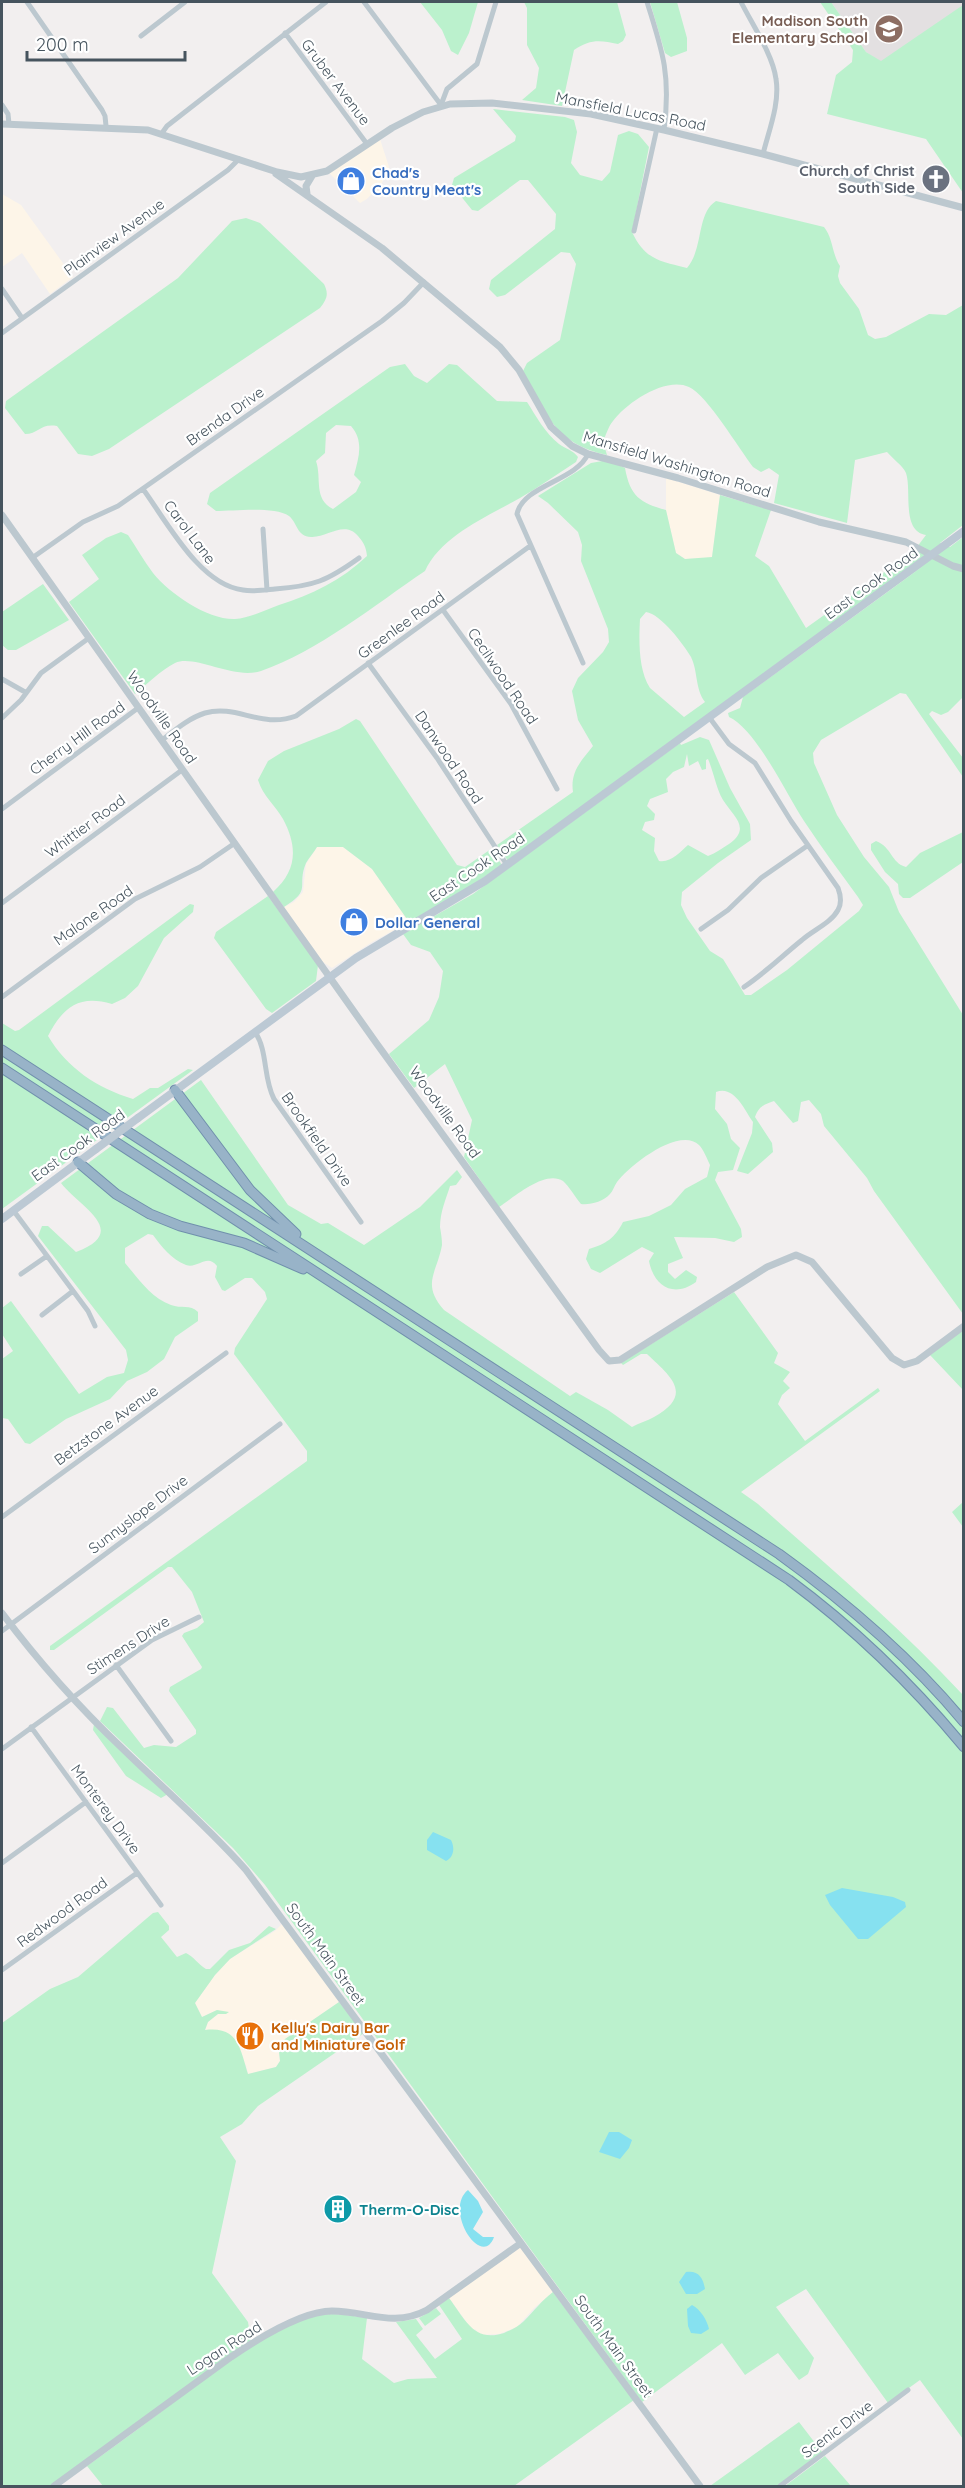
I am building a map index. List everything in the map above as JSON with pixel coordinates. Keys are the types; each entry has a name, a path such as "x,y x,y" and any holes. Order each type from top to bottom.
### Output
{"highway":[{"path":"2,1050 802,1570 849,1607 891,1645 963,1722"},
{"path":"2,1068 798,1586 839,1618 900,1675 963,1747"},
{"path":"176,1090 234,1171 257,1198 287,1227 351,1275"},
{"path":"78,1162 102,1184 140,1209 180,1226 238,1240 278,1257 401,1327"}],"main road":[{"name":"East Cook Road","path":"2,1218 329,976 369,949 459,898 507,865 963,531"}],"street":[{"path":"28,2 102,110 106,126"},
{"path":"141,36 185,2"},
{"path":"162,133 166,126 326,2"},
{"path":"364,2 441,105"},
{"path":"441,105 447,89 477,64 496,2"},
{"path":"634,231 660,129 666,69 648,2"},
{"path":"741,2 776,78 776,98 763,154"},
{"name":"Gruber Avenue","path":"285,33 367,144"},
{"name":"Mansfield Lucas Road","path":"268,169 303,177 312,176 333,167 404,121 441,105 476,102 591,114 660,129 963,208"},
{"path":"2,105 8,114 5,124 132,127 162,133 268,169"},
{"name":"Plainview Avenue","path":"2,333 228,170 239,159"},
{"name":"Mansfield Washington Road","path":"268,169 363,233 506,353 556,433 572,446 588,454 678,478 819,522 906,542 963,569"},
{"path":"307,194 306,186 312,176"},
{"name":"Brenda Drive","path":"32,558 77,525 106,513 143,489 382,321 424,282"},
{"path":"2,289 22,318"},
{"path":"583,663 518,514 520,506 534,494 583,464 588,454"},
{"name":"Carol Lane","path":"143,489 197,563 210,577 236,589 267,590 304,587 325,581 359,558"},
{"name":"Woodville Road","path":"2,515 329,976 609,1361 620,1360 767,1267 796,1255 812,1263 880,1345 900,1364 910,1365 917,1361 963,1326"},
{"path":"263,529 267,590"},
{"name":"Greenlee Road","path":"162,740 190,720 214,712 271,722 288,719 305,710 530,546"},
{"name":"Cecilwood Road","path":"442,610 515,710 557,789"},
{"path":"2,718 47,667 89,638"},
{"name":"Danwood Road","path":"368,663 437,758 507,865"},
{"path":"2,679 25,692"},
{"name":"Cherry Hill Road","path":"2,809 138,708"},
{"path":"710,717 729,744 755,763 807,846 838,888 841,898 839,907 829,920 744,987"},
{"name":"Whittier Road","path":"2,903 182,770"},
{"name":"Malone Road","path":"2,997 128,904 200,867 235,843"},
{"path":"701,929 728,910 761,878 807,846"},
{"name":"Brookfield Drive","path":"255,1032 261,1042 266,1082 273,1099 361,1222"},
{"path":"13,1210 90,1314 95,1326"},
{"path":"21,1274 47,1256"},
{"path":"42,1315 73,1292"},
{"name":"Betzstone Avenue","path":"2,1517 226,1353"},
{"name":"Sunnyslope Drive","path":"2,1631 280,1424"},
{"name":"South Main Street","path":"2,1613 73,1697 246,1870 700,2487"},
{"name":"Stimens Drive","path":"2,1749 116,1665 161,1635 199,1617"},
{"path":"116,1665 171,1741"},
{"name":"Monterey Drive","path":"31,1727 161,1905"},
{"path":"2,1863 86,1802"},
{"name":"Redwood Road","path":"2,1970 137,1873"},
{"name":"Logan Road","path":"54,2487 222,2363 259,2339 301,2319 324,2312 389,2319 412,2317 427,2310 520,2243"},
{"name":"Scenic Drive","path":"780,2487 908,2390"}],"shaded area":[{"name":"Madison South Elementary School","path":"831,2 963,2 964,5 881,62 866,52"},
{"path":"380,139 389,167 382,183 360,203 329,173"},
{"path":"2,194 21,205 73,277 50,294 22,253 2,267"},
{"path":"666,478 720,495 712,558 685,559 676,553 666,510"},
{"path":"317,847 343,847 372,869 409,922 372,942 332,968 323,962 284,907 294,902 303,892 306,864"},
{"path":"283,1923 339,2002 285,2039 279,2052 280,2061 276,2067 248,2074 246,2065 205,2031 208,2022 218,2014 226,2014 217,2010 202,2017 195,2003 230,1959 275,1931"},
{"path":"521,2247 553,2292 517,2327 499,2334 480,2335 475,2329 473,2331 449,2298"}],"green space":[{"path":"420,2 478,2 469,33 458,55 451,51 442,30"},
{"path":"524,2 617,2 626,35 623,41 618,44 590,42 574,50 562,106 522,100 536,88 539,68 527,45 527,8"},
{"path":"650,2 677,2 687,38 687,51 671,57 665,53"},
{"path":"820,2 831,2 866,52 881,61 963,5 963,193 926,139 827,114 836,75 852,62 853,50"},
{"path":"493,109 574,120 577,132 571,163 580,175 602,181 610,172 618,135 629,131 638,134 649,147 632,232 648,254 661,261 687,268 696,251 705,214 716,201 824,227 840,266 838,276 840,283 859,309 868,335 875,339 886,337 929,314 946,315 963,305 963,525 940,543 950,547 963,537 963,697 948,712 941,715 932,711 929,714 963,758 963,777 906,694 900,693 821,740 813,753 814,763 837,815 864,857 889,887 899,912 963,1015 963,1314 867,1178 824,1126 821,1114 809,1100 801,1102 798,1121 793,1123 774,1101 758,1110 755,1117 772,1143 773,1152 748,1174 737,1171 752,1133 753,1122 733,1095 728,1092 716,1092 715,1109 727,1124 731,1139 740,1148 733,1170 718,1172 715,1180 741,1229 742,1237 734,1242 715,1238 674,1237 683,1258 668,1264 668,1272 675,1279 686,1270 697,1277 696,1282 688,1287 673,1289 666,1287 655,1278 649,1261 654,1253 642,1247 600,1273 591,1269 586,1259 589,1249 609,1240 623,1222 649,1216 671,1205 685,1189 707,1177 710,1165 699,1145 690,1140 679,1141 655,1150 623,1175 607,1197 596,1202 581,1204 565,1183 556,1178 529,1186 499,1207 464,1157 472,1120 445,1064 414,1088 389,1054 429,1020 439,997 443,971 430,952 411,945 403,934 473,894 680,743 681,745 700,737 709,740 730,788 750,824 751,840 682,892 681,905 687,918 710,951 723,959 745,995 751,995 787,970 859,911 863,905 804,821 760,748 739,724 729,717 728,713 740,708 743,697 926,564 508,861 497,845 573,792 575,773 593,746 578,720 572,691 578,678 603,652 609,642 608,629 581,561 582,545 578,532 538,496 591,463 608,460 625,468 633,492 638,497 666,510 676,553 685,559 712,557 720,495 771,510 755,556 769,566 806,628 914,551 926,535 918,532 910,518 906,473 887,452 855,460 847,523 774,503 779,475 769,468 761,472 753,467 705,400 689,387 669,385 658,388 627,407 607,431 603,442 607,455 589,450 564,435 546,414 523,371 527,363 560,340 576,264 570,253 561,252 505,295 497,297 489,289 491,280 555,229 556,214 528,180 520,180 478,211 472,210 452,185 454,178 515,141 516,136","holes":["646,612 658,618 672,631 693,662 705,702 684,717 650,688 643,672 639,636 640,619","687,754 689,766 698,761 702,770 706,769 708,759 723,800 738,822 739,833 729,844 708,856 688,845 671,859 659,861 654,851 655,838 642,830 645,822 654,820 655,814 647,806 650,799 668,792 666,779 673,772 684,767"]},
{"path":"246,218 260,223 324,284 326,296 320,308 109,449 92,456 78,454 57,426 43,427 25,434 5,408 6,401 178,278 232,221"},
{"path":"405,364 414,376 427,383 449,364 457,365 497,401 527,402 549,435 578,457 576,462 454,537 442,547 425,571 325,640 303,652 282,663 250,673 193,662 175,663 159,673 135,694 69,602 99,579 82,555 106,538 121,532 128,535 153,573 169,589 190,604 224,618 235,619 257,614 326,586 367,556 363,543 353,531 341,530 317,537 306,536 300,532 289,516 283,513 264,510 216,511 207,504 210,493 390,367","holes":["336,425 351,426 359,443 359,456 354,475 361,482 356,492 333,509 327,505 320,494 316,461 325,453 326,433"]},
{"path":"43,584 69,620 16,650 8,650 2,645 2,612"},
{"path":"356,719 360,721 457,865 465,867 491,849 502,865 459,894 409,922 372,869 343,847 317,847 303,871 301,891 284,907 273,892 287,876 293,858 293,849 283,819 258,780 268,761 284,751 339,729"},
{"path":"963,832 963,862 910,898 903,898 899,894 898,884 885,872 871,850 871,844 876,841 885,847 897,862 906,867 920,853"},
{"path":"268,896 318,965 316,981 272,1013 266,1009 214,938 216,932"},
{"path":"190,904 194,905 193,912 164,938 138,986 125,998 112,1004 90,1001 73,1005 60,1017 48,1036 64,1058 84,1075 107,1089 133,1099 150,1088 158,1088 188,1069 193,1070 2,1209 2,1023 15,1031 19,1030"},
{"path":"201,1080 288,1205 321,1224 328,1223 364,1245 420,1207 457,1170 462,1177 456,1185 450,1186 441,1216 442,1245 432,1285 437,1301 444,1310 570,1396 576,1392 632,1427 666,1409 676,1393 670,1378 647,1354 641,1354 623,1365 621,1363 734,1292 778,1353 774,1363 790,1372 783,1381 790,1388 782,1395 778,1404 805,1441 878,1388 880,1391 741,1492 758,1504 863,1597 963,1695 963,2439 920,2380 888,2403 806,2289 776,2307 814,2358 808,2374 799,2380 778,2353 745,2375 722,2343 642,2402 265,1885 233,1848 100,1721 107,1707 113,1708 144,1748 154,1745 176,1747 196,1734 196,1730 169,1691 170,1687 202,1667 182,1636 204,1622 192,1592 172,1567 168,1567 54,1650 50,1650 50,1646 307,1461 307,1451 234,1354 235,1348 267,1299 265,1292 252,1278 245,1278 225,1291 222,1290 215,1277 217,1266 213,1262 186,1265 171,1256 153,1235 148,1234 125,1248 125,1263 157,1298 171,1305 195,1310 198,1312 198,1321 175,1337 164,1359 147,1372 127,1381 110,1399 66,1419 30,1444 25,1443 8,1419 2,1418 2,1359 13,1351 2,1334 2,1308 11,1301 79,1394 107,1377 124,1373 128,1360 126,1350 38,1236 42,1226 48,1226 76,1252 92,1244 100,1236 100,1227 96,1218 61,1183"},
{"path":"963,1330 963,1390 930,1355"},
{"path":"963,1502 963,1527 952,1512"},
{"path":"94,1724 168,1794 161,1798 126,1776 93,1730"},
{"path":"158,1912 169,1926 169,1930 161,1937 177,1957 186,1953 206,1969 210,1969 229,1950 250,1943 269,1926 276,1929 230,1959 195,2003 202,2017 217,2010 229,2012 218,2014 208,2022 205,2030 216,2030 231,2035 240,2048 248,2074 276,2067 280,2061 279,2052 285,2039 339,2002 364,2033 258,2106 242,2124 220,2137 236,2161 212,2273 248,2322 251,2340 50,2486 2,2486 2,2023 50,1989 78,1977 153,1913"},
{"path":"553,2292 634,2400 514,2486 103,2486 87,2466 250,2346 303,2320 332,2314 367,2318 362,2359 394,2383 408,2379 437,2378 396,2322 416,2319 423,2329 416,2335 435,2359 462,2339 439,2305 449,2298 471,2327 485,2335 494,2335 504,2333 519,2325"},
{"path":"436,2308 441,2314 425,2326 419,2318"},
{"path":"799,2422 822,2452 777,2486 710,2486"},
{"path":"825,2456 851,2486 785,2486"}],"water":[{"path":"433,1832 451,1840 453,1852 446,1861 427,1850 427,1840"},
{"path":"842,1888 893,1897 905,1902 906,1907 868,1939 858,1939 830,1905 825,1895"},
{"path":"609,2132 619,2132 632,2140 620,2159 599,2152"},
{"path":"468,2190 478,2201 483,2212 473,2229 483,2237 494,2237 488,2245 481,2246 474,2242 462,2222 461,2199"},
{"path":"686,2272 699,2275 705,2289 697,2294 686,2294 679,2282"},
{"path":"692,2305 701,2312 709,2329 701,2334 691,2333 688,2326 687,2309"}],"place":[{"name":"Madison South Elementary School","path":"889,29"},
{"name":"Church of Christ South Side","path":"936,179"},
{"name":"Chad's Country Meat's","path":"351,181"},
{"name":"Dollar General","path":"354,922"},
{"name":"Kelly's Dairy Bar and Miniature Golf","path":"250,2036"},
{"name":"Therm-O-Disc","path":"338,2209"}]}
